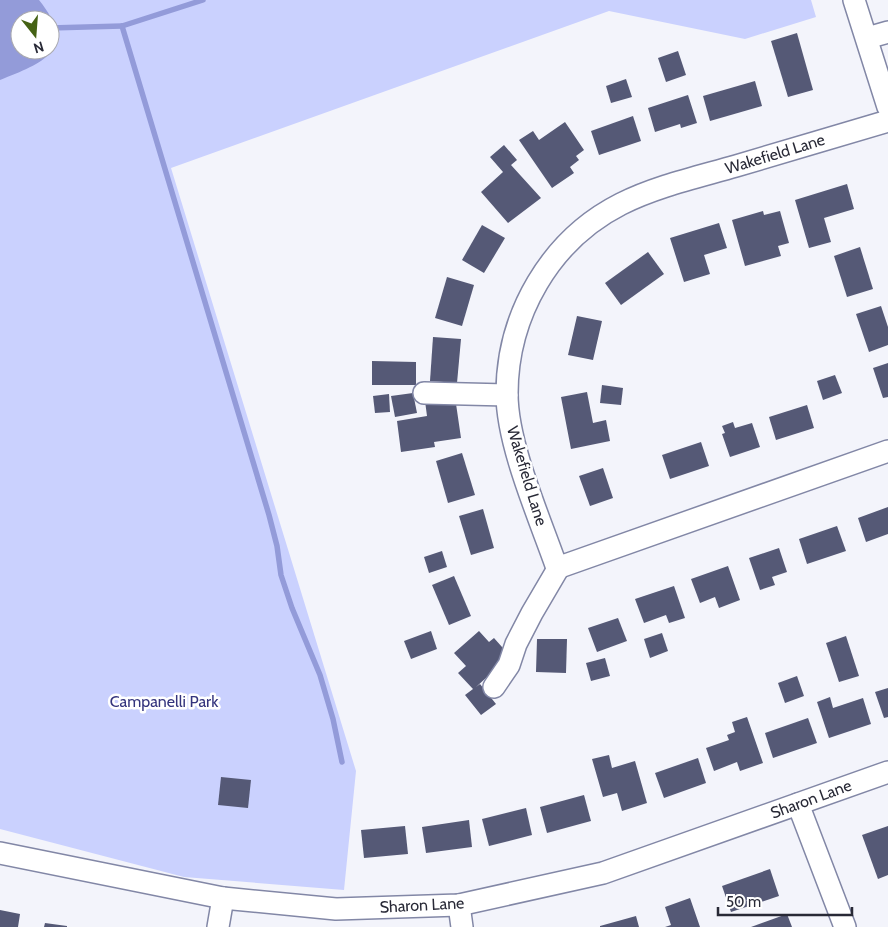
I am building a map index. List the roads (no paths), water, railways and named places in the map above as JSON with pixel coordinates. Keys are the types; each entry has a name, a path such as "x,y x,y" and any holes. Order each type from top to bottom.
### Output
{"street":[{"path":"854,0 888,107"},
{"path":"867,38 888,32"},
{"name":"Wakefield Lane","path":"559,567 557,568 517,452 507,394 512,342 522,313 536,286 562,249 602,216 622,204 652,192 888,121"},
{"path":"424,393 507,394"},
{"path":"494,687 509,666 524,629 559,567 888,451"},
{"name":"Sharon Lane","path":"0,853 222,898 336,909 459,905 603,873 888,772"},
{"path":"798,804 845,927"},
{"path":"218,927 222,898"},
{"path":"459,905 462,927"}],"waterway":[{"path":"60,28 122,26 203,0"},
{"path":"122,26 269,515 277,546 281,575 292,608 320,675 333,719 342,762"}],"park label":[{"name":"Campanelli Park","path":"164,701"}]}
